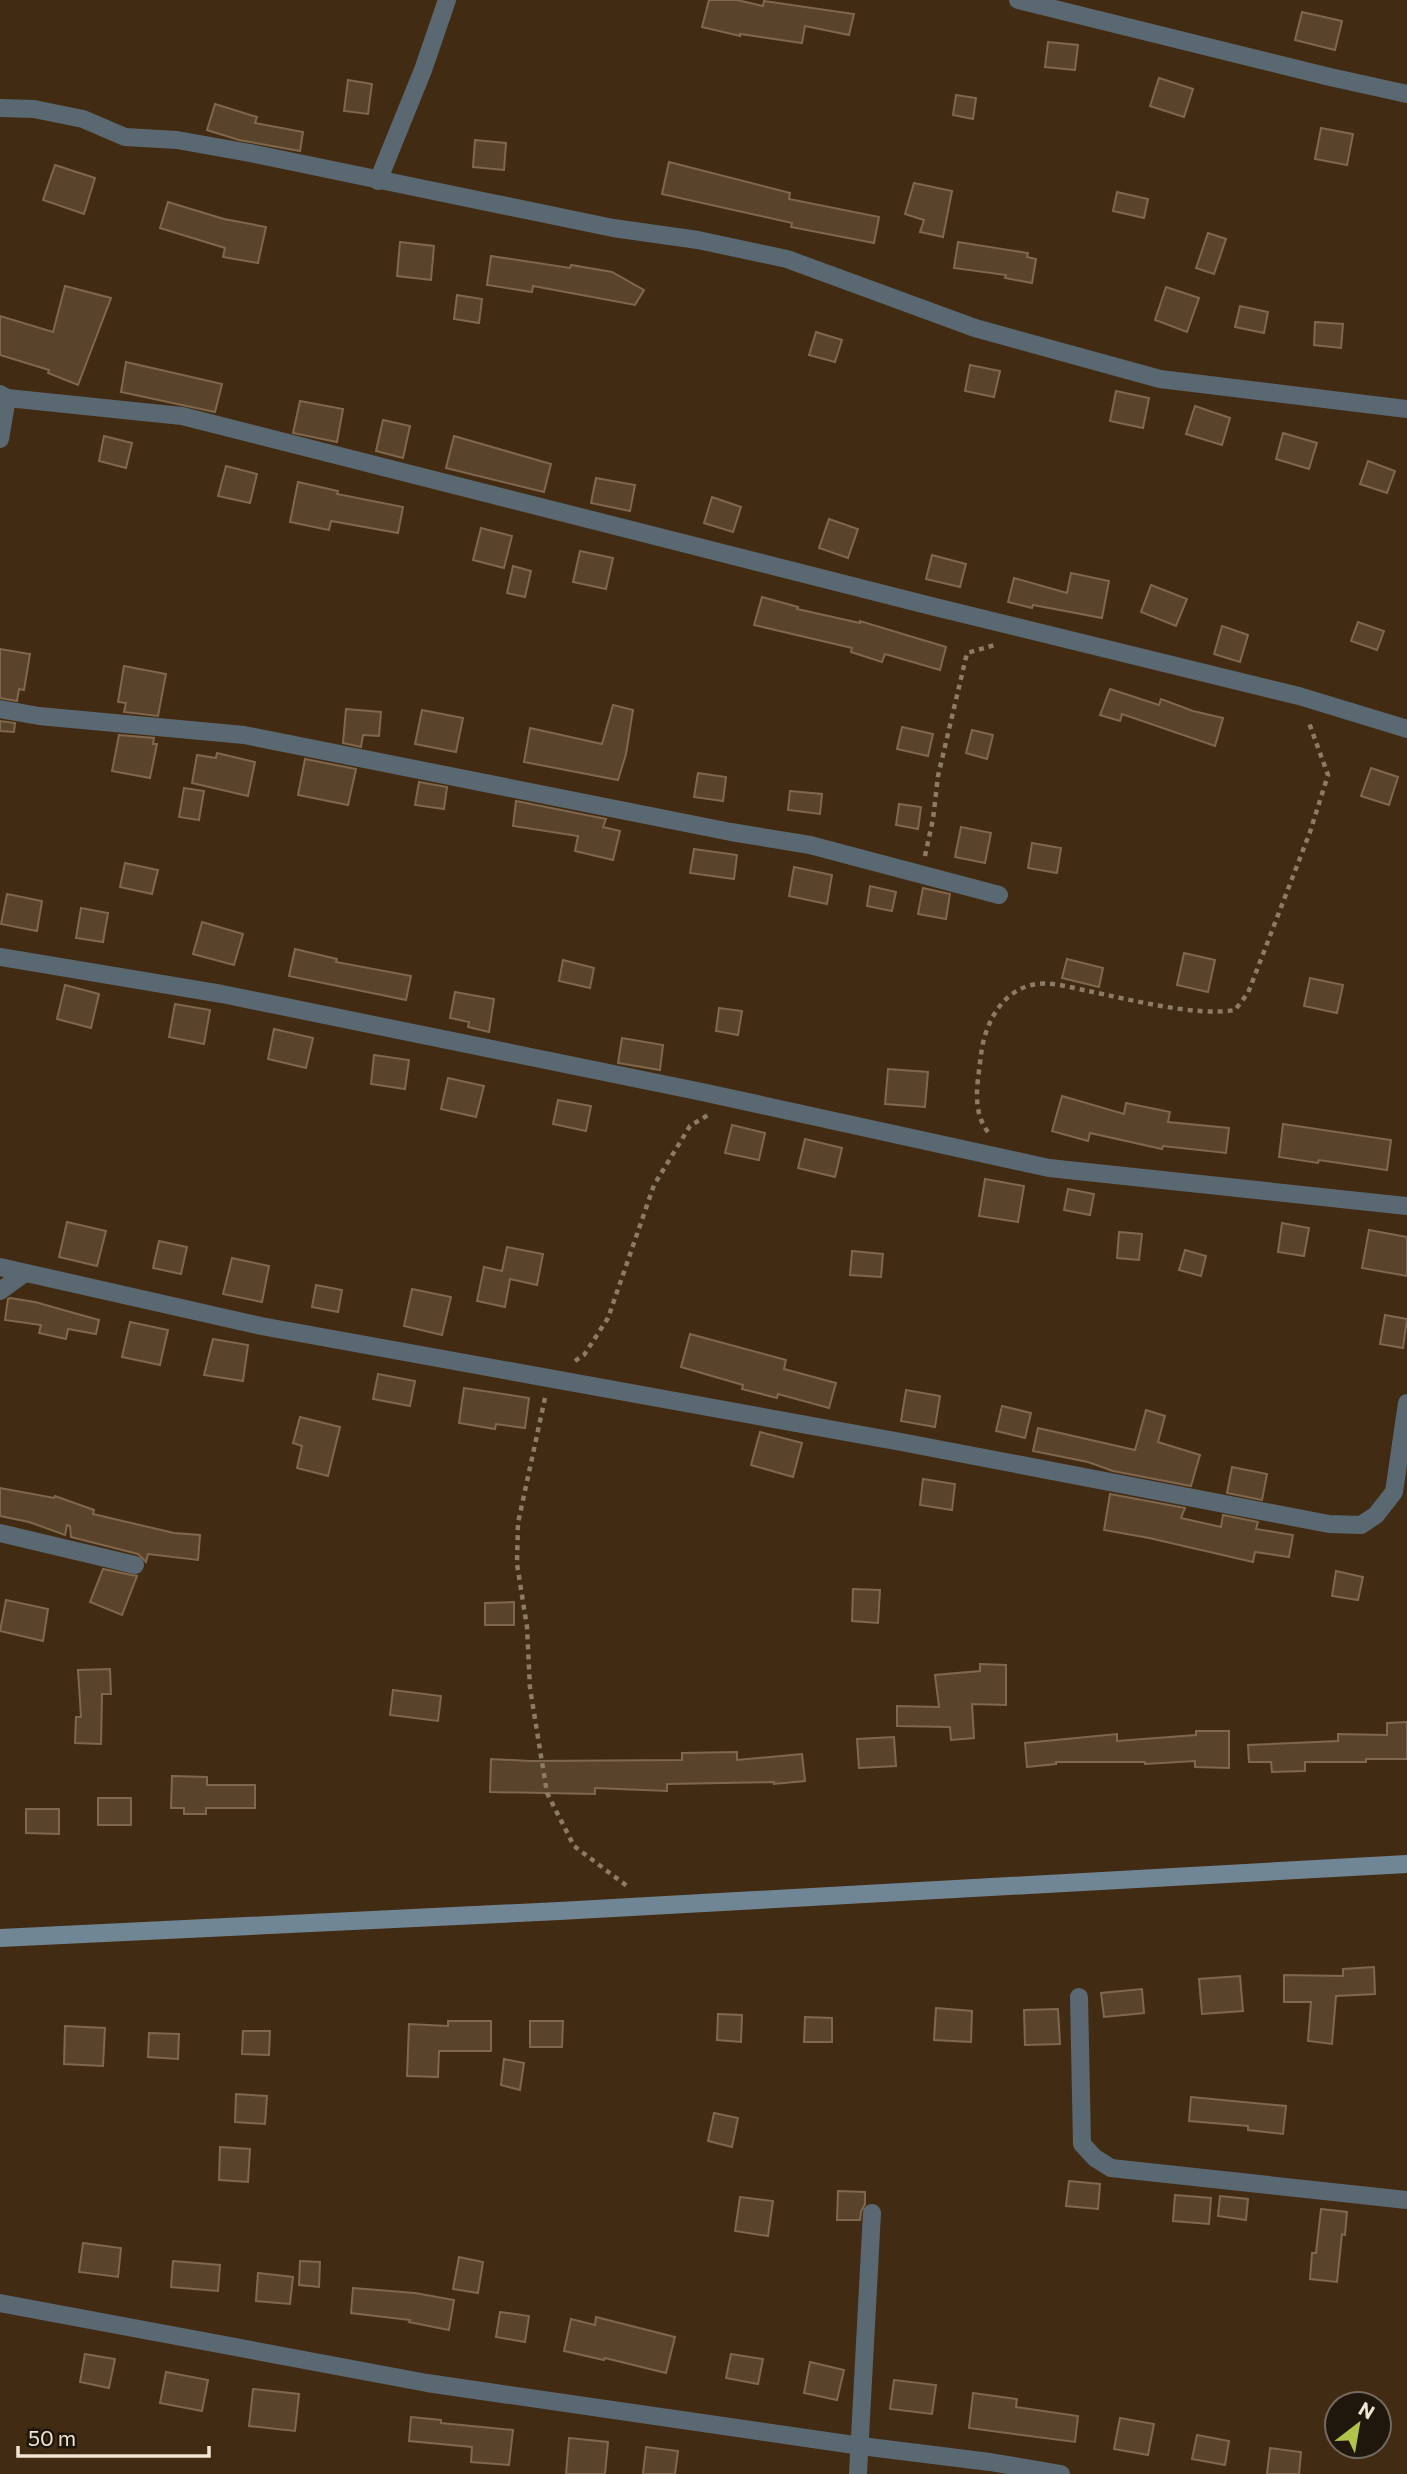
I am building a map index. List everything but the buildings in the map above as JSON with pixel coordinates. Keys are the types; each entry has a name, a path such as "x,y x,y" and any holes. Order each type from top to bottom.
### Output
{"main road":[{"path":"0,1938 653,1906 1407,1864"}],"street":[{"path":"378,181 423,70 447,0"},
{"path":"1018,0 1407,94"},
{"path":"0,108 34,109 83,119 125,137 177,140 256,154 614,228 698,240 787,259 975,328 1160,379 1407,409"},
{"path":"0,439 4,396 182,416 1035,632 1299,696 1407,729"},
{"path":"0,709 38,716 244,735 731,832 810,845 999,895"},
{"path":"0,957 222,994 1049,1168 1407,1206"},
{"path":"0,1267 261,1326 901,1442 1329,1524 1362,1525 1376,1516 1394,1492 1407,1404"},
{"path":"0,1291 25,1273"},
{"path":"0,1533 135,1565"},
{"path":"1079,1997 1082,2144 1094,2158 1111,2168 1407,2200"},
{"path":"858,2474 872,2213"},
{"path":"0,2303 427,2383 1061,2474"}],"path":[{"path":"915,873 926,854 938,776 967,653 1035,632"},
{"path":"1007,1158 984,1127 976,1099 983,1041 994,1014 1009,995 1027,986 1051,984 1157,1004 1223,1012 1235,1010 1248,993 1310,832 1328,775 1299,696"},
{"path":"653,1906 574,1846 547,1793 530,1688 527,1627 517,1564 518,1523 550,1378 584,1355 608,1318 654,1185 691,1126 734,1100"}]}
